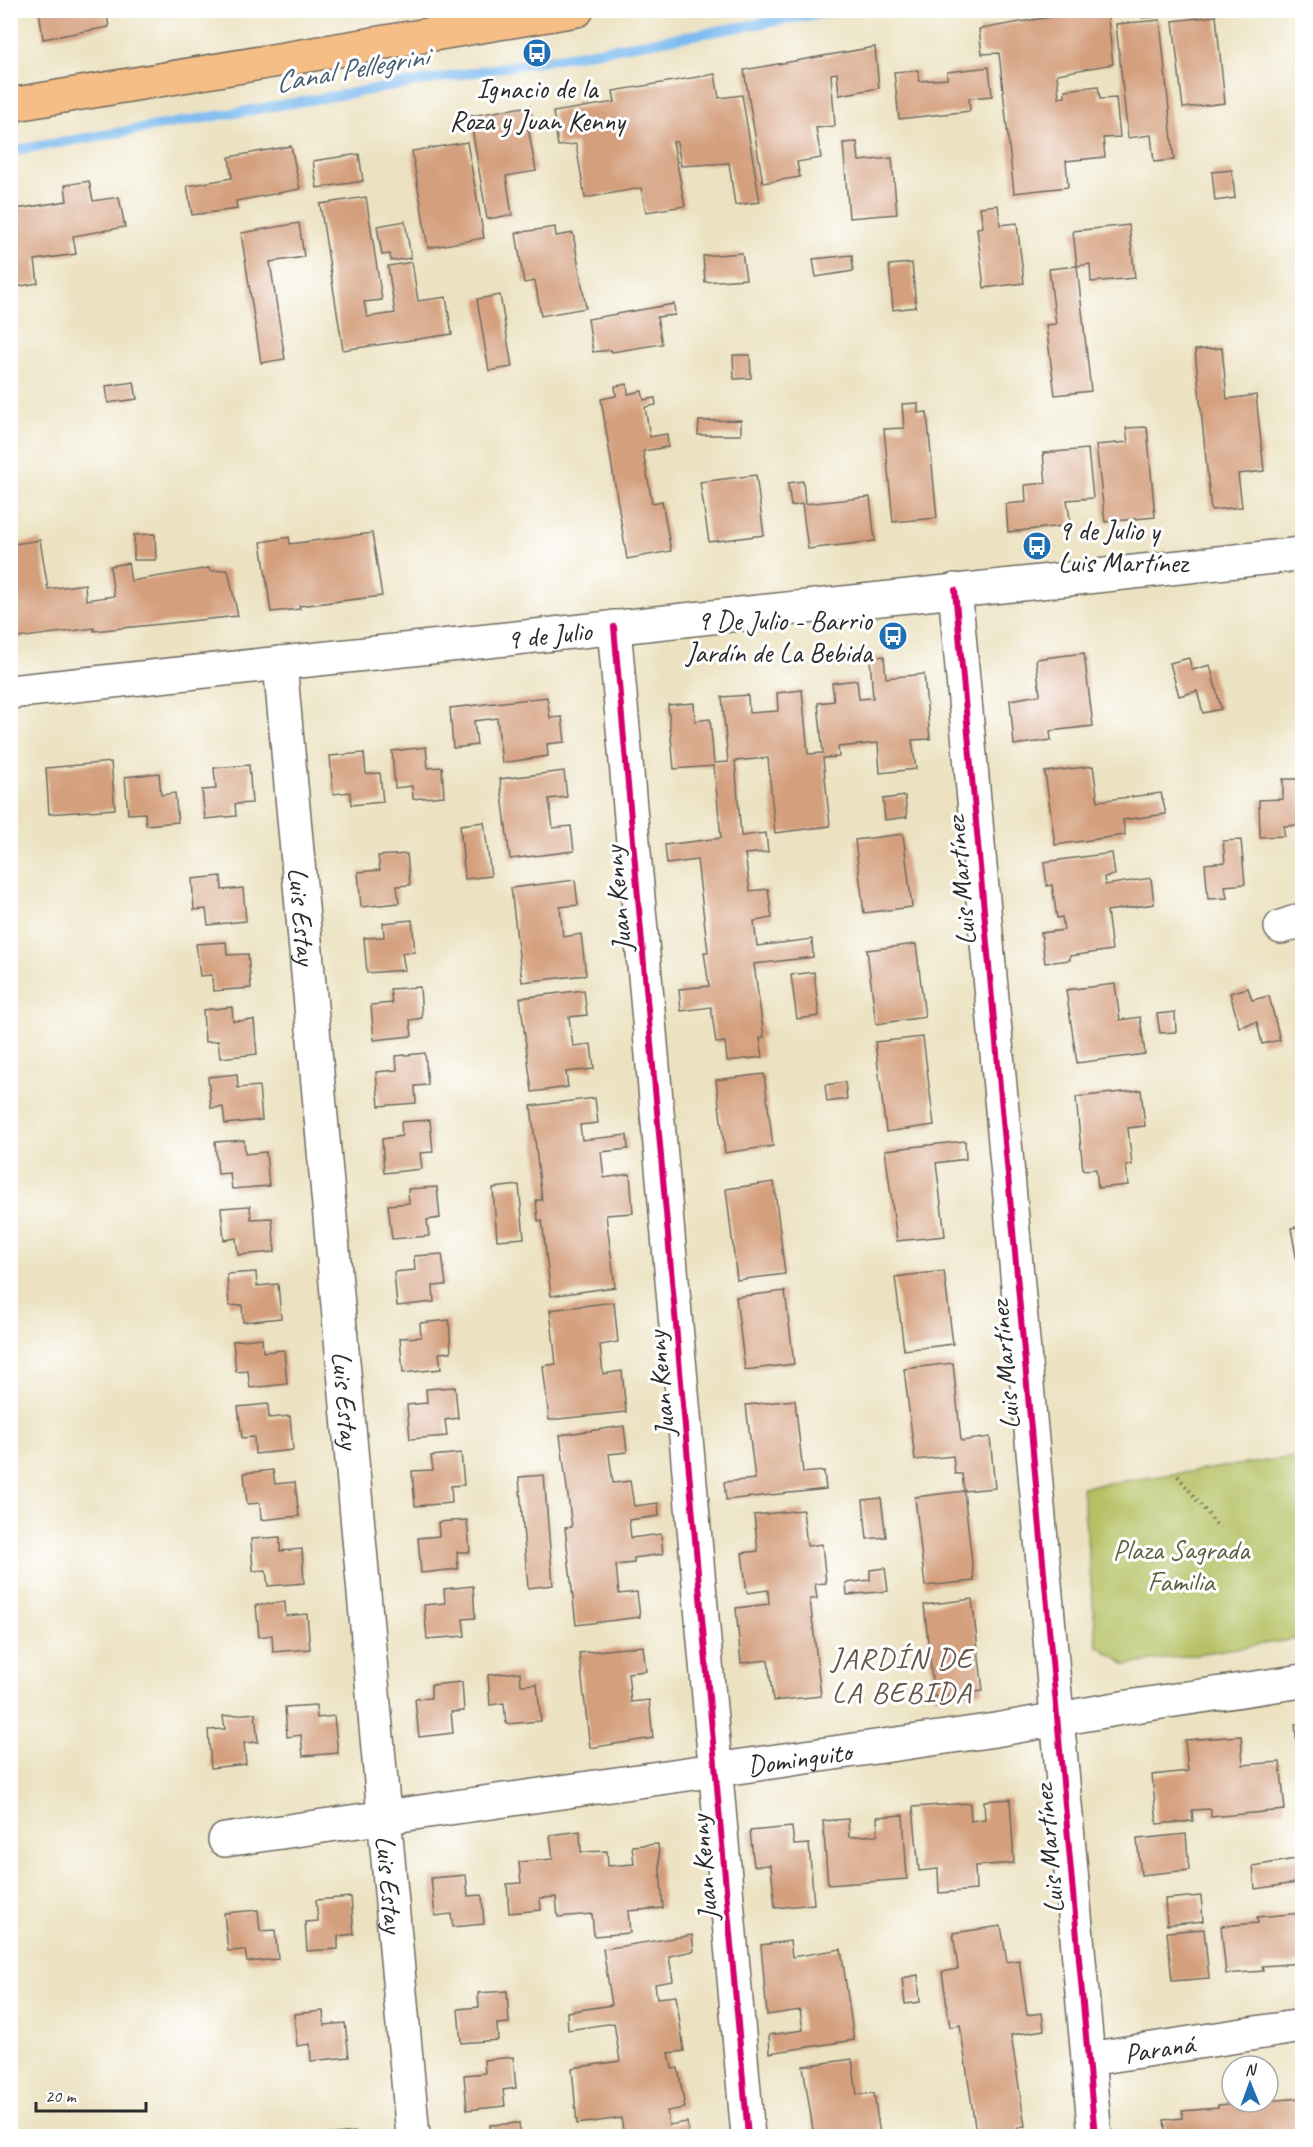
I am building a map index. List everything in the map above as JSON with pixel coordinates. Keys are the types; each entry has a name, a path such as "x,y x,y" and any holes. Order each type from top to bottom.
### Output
{"main road":[{"path":"10,105 577,10"}],"street":[{"name":"9 de Julio","path":"10,692 1302,554"},
{"name":"Luis Martínez","path":"955,590 1095,2136"},
{"name":"Juan Kenny","path":"614,627 748,2136"},
{"name":"Luis Estay","path":"280,663 413,2136"},
{"name":"Dominguito","path":"225,1840 995,1730 1057,1718 1302,1681"},
{"name":"Paraná","path":"1088,2060 1302,2026"}],"path":[{"path":"1178,1476 1219,1528"}],"green space":[{"name":"Plaza Sagrada Familia","path":"1302,1456 1302,1638 1126,1665 1097,1645 1082,1487"}],"building":[{"path":"39,10 106,10 109,27 43,39"},
{"path":"1050,10 1107,10 1113,64 1057,74 1059,98 1065,97 1065,90 1098,86 1100,99 1116,98 1120,137 1103,138 1105,157 1066,161 1068,187 1014,193 999,53 982,54 979,29 1050,17"},
{"path":"1141,10 1159,10 1159,16 1142,18"},
{"path":"1216,16 1225,103 1183,108 1173,21"},
{"path":"1160,20 1174,160 1154,162 1151,135 1128,138 1116,24"},
{"path":"875,47 879,88 839,95 837,73 831,74 835,126 816,128 821,158 797,162 800,177 763,183 744,70"},
{"path":"989,67 992,96 969,98 970,111 899,119 894,72 918,70 919,81 947,79 947,72"},
{"path":"715,74 719,98 742,95 760,202 735,205 729,163 681,166 677,142 673,142 685,206 646,212 641,188 585,198 576,144 558,146 553,112 615,102 613,91"},
{"path":"530,106 534,126 528,127 536,171 506,176 512,215 487,219 470,116"},
{"path":"467,142 484,238 428,248 412,151"},
{"path":"857,142 859,161 892,158 897,214 849,218 843,143"},
{"path":"291,146 300,189 236,201 237,209 192,215 187,186 232,178 229,157"},
{"path":"359,154 363,181 317,188 313,161"},
{"path":"1232,170 1235,198 1215,201 1212,172"},
{"path":"89,181 93,201 119,197 125,227 73,236 76,254 35,260 38,283 10,288 10,210 67,201 65,185"},
{"path":"366,197 382,300 364,302 367,317 395,313 388,266 412,262 418,301 446,297 452,334 343,350 320,204"},
{"path":"998,205 1000,225 1017,223 1024,283 984,288 977,228 983,227 980,207"},
{"path":"405,221 411,258 391,261 390,254 382,255 377,226"},
{"path":"299,223 304,257 270,262 285,359 261,363 241,233"},
{"path":"1129,225 1135,278 1091,282 1090,264 1077,266 1073,231"},
{"path":"555,227 556,236 573,233 586,308 541,316 535,281 524,283 516,233"},
{"path":"742,253 746,279 705,282 703,256"},
{"path":"852,255 853,271 816,277 813,259"},
{"path":"912,263 916,307 893,310 889,265"},
{"path":"1077,266 1091,391 1055,395 1046,325 1056,324 1049,269"},
{"path":"500,295 512,367 489,371 477,299"},
{"path":"674,304 675,315 657,317 662,344 612,352 611,350 593,352 588,319"},
{"path":"1222,348 1227,399 1256,395 1264,471 1238,474 1242,507 1211,510 1195,350"},
{"path":"733,355 750,355 751,378 734,379"},
{"path":"134,382 137,399 108,403 106,386"},
{"path":"627,384 628,394 642,391 644,400 655,398 656,405 645,407 650,437 667,434 668,447 643,451 652,503 662,501 671,551 627,559 601,399 616,396 615,386"},
{"path":"918,403 918,413 927,412 937,518 893,522 884,429 904,428 902,404"},
{"path":"741,420 741,435 698,435 699,421"},
{"path":"1147,427 1155,517 1105,522 1096,445 1128,442 1126,428"},
{"path":"1088,449 1093,498 1067,500 1071,525 1008,532 1006,504 1026,502 1025,485 1046,483 1043,453"},
{"path":"756,475 764,535 709,542 700,482"},
{"path":"803,481 805,504 870,497 875,541 808,549 802,504 791,506 788,483"},
{"path":"12,532 14,544 40,540 48,589 85,584 86,600 114,596 110,566 128,563 131,581 209,568 210,571 228,570 238,616 94,631 94,628 10,639"},
{"path":"372,533 382,596 299,606 300,609 271,612 261,542 289,537 290,544"},
{"path":"155,534 156,560 134,560 134,535"},
{"path":"1084,653 1093,726 1050,731 1051,740 1014,745 1010,700 1040,695 1036,659"},
{"path":"884,656 886,678 924,674 930,739 912,740 916,769 880,773 878,743 838,747 839,757 823,758 830,826 775,833 768,758 735,761 741,836 766,833 768,852 745,854 750,891 768,889 772,918 754,921 757,946 812,939 813,957 754,964 764,1037 760,1038 763,1057 727,1061 725,1042 716,1043 711,1007 681,1011 679,989 709,986 704,952 708,952 697,860 667,864 665,845 721,838 714,766 674,769 668,705 694,703 695,721 710,719 714,763 728,762 722,697 748,695 749,713 778,711 777,693 802,690 808,754 823,753 818,703 834,701 832,683 857,680 859,699 873,698 870,658"},
{"path":"1189,658 1192,670 1210,665 1221,709 1203,713 1197,691 1179,696 1170,663"},
{"path":"547,697 550,718 562,717 565,742 547,744 548,756 502,763 497,718 474,721 477,745 453,748 450,708"},
{"path":"426,747 428,768 442,767 444,796 413,799 412,786 395,788 392,751"},
{"path":"364,753 366,774 380,773 383,802 351,805 350,792 333,794 330,756"},
{"path":"111,762 115,809 49,814 46,768"},
{"path":"249,765 252,803 235,804 236,816 205,819 202,790 216,789 214,768"},
{"path":"1093,766 1098,801 1161,793 1166,814 1123,820 1125,835 1055,845 1045,772"},
{"path":"564,771 567,797 549,799 553,828 571,826 574,851 510,859 500,779"},
{"path":"159,773 161,795 175,793 178,822 146,825 145,813 128,814 125,777"},
{"path":"1283,779 1302,779 1302,825 1284,826 1284,836 1260,837 1259,800 1283,799"},
{"path":"905,796 907,817 885,820 883,799"},
{"path":"484,822 491,876 465,879 460,825"},
{"path":"903,834 912,907 864,913 855,840"},
{"path":"1241,840 1245,884 1225,886 1227,898 1208,899 1205,864 1225,862 1223,841"},
{"path":"1112,853 1115,875 1104,877 1105,885 1151,878 1154,904 1107,911 1112,950 1070,956 1070,960 1045,963 1041,933 1064,930 1062,917 1057,918 1052,885 1047,886 1044,862"},
{"path":"407,854 410,885 397,886 399,903 361,907 358,872 380,870 378,856"},
{"path":"221,876 222,890 243,888 246,921 208,925 206,909 194,910 192,879"},
{"path":"575,880 578,905 560,907 563,937 581,934 586,975 522,982 511,888"},
{"path":"412,920 415,952 402,953 405,970 367,973 364,938 384,937 383,923"},
{"path":"226,942 227,955 248,954 251,988 213,991 212,975 200,976 196,944"},
{"path":"916,944 925,1017 876,1024 867,950"},
{"path":"814,972 819,1016 797,1019 791,975"},
{"path":"1115,984 1120,1020 1140,1017 1145,1054 1077,1063 1066,990"},
{"path":"420,987 422,1018 410,1020 412,1036 374,1040 371,1005 392,1003 390,989"},
{"path":"1248,988 1252,1000 1269,996 1280,1040 1262,1044 1257,1022 1239,1027 1230,993"},
{"path":"584,990 587,1015 569,1017 573,1046 591,1044 594,1069 566,1072 568,1087 532,1092 520,998"},
{"path":"232,1007 233,1021 254,1020 257,1054 220,1058 218,1041 205,1042 203,1010"},
{"path":"1175,1012 1176,1032 1160,1033 1157,1014"},
{"path":"923,1037 934,1125 886,1132 875,1042"},
{"path":"425,1053 428,1085 415,1086 416,1103 379,1106 376,1072 397,1070 396,1056"},
{"path":"237,1074 238,1088 259,1086 262,1120 225,1124 223,1107 211,1108 208,1077"},
{"path":"764,1074 773,1146 725,1153 716,1080"},
{"path":"845,1082 847,1099 827,1102 825,1085"},
{"path":"1141,1090 1145,1126 1128,1128 1132,1165 1126,1166 1128,1185 1098,1188 1096,1169 1083,1170 1076,1097"},
{"path":"595,1098 598,1123 580,1125 582,1140 627,1135 628,1149 601,1152 604,1178 630,1174 633,1213 606,1215 615,1287 551,1296 542,1220 538,1221 536,1200 542,1200 531,1106"},
{"path":"430,1120 433,1152 420,1153 422,1169 384,1173 382,1139 402,1136 401,1122"},
{"path":"244,1140 245,1154 266,1152 269,1186 232,1189 230,1173 218,1174 215,1142"},
{"path":"965,1141 966,1159 936,1163 945,1236 897,1241 885,1150"},
{"path":"774,1182 785,1274 737,1280 726,1189"},
{"path":"519,1185 524,1238 497,1240 493,1188"},
{"path":"437,1187 440,1218 427,1220 429,1236 392,1239 388,1205 409,1203 408,1189"},
{"path":"250,1206 251,1219 272,1218 275,1252 238,1255 236,1238 224,1240 221,1208"},
{"path":"1302,1226 1302,1261 1297,1262 1291,1228"},
{"path":"442,1254 446,1285 433,1286 434,1302 397,1306 394,1272 415,1270 414,1256"},
{"path":"944,1271 953,1344 904,1350 895,1277"},
{"path":"256,1272 257,1286 278,1284 281,1318 243,1322 242,1305 229,1306 227,1274"},
{"path":"785,1291 794,1364 745,1370 736,1297"},
{"path":"614,1302 618,1342 600,1345 603,1374 622,1371 626,1412 549,1420 543,1366 556,1364 550,1310"},
{"path":"449,1320 451,1352 439,1353 441,1369 403,1373 400,1338 421,1337 420,1323"},
{"path":"262,1338 263,1352 284,1350 287,1384 250,1388 248,1371 236,1372 233,1341"},
{"path":"953,1363 961,1441 990,1437 995,1488 964,1491 962,1474 955,1474 953,1456 915,1460 904,1369"},
{"path":"455,1387 458,1418 445,1420 447,1436 410,1439 407,1405 427,1403 426,1389"},
{"path":"795,1400 803,1473 824,1471 826,1489 726,1500 724,1482 755,1479 746,1405"},
{"path":"268,1404 269,1418 290,1416 293,1450 255,1454 254,1437 242,1438 238,1407"},
{"path":"624,1426 627,1452 609,1454 613,1483 630,1481 634,1506 658,1503 659,1516 629,1520 631,1538 661,1534 663,1554 634,1558 634,1563 616,1565 619,1594 637,1592 640,1617 576,1625 565,1528 572,1527 560,1435"},
{"path":"461,1453 464,1485 451,1486 452,1503 415,1506 412,1471 433,1470 431,1456"},
{"path":"273,1470 275,1484 295,1482 299,1516 261,1520 260,1503 247,1504 244,1473"},
{"path":"544,1475 553,1585 528,1588 519,1477"},
{"path":"964,1491 974,1581 925,1586 915,1497"},
{"path":"881,1498 886,1537 867,1539 863,1500"},
{"path":"803,1510 807,1546 822,1544 826,1583 815,1584 817,1599 810,1599 821,1696 773,1701 768,1660 741,1663 736,1608 769,1604 768,1590 747,1593 742,1553 758,1551 754,1515"},
{"path":"467,1520 470,1552 457,1552 458,1569 421,1573 418,1538 439,1536 438,1522"},
{"path":"280,1537 280,1551 302,1549 304,1583 268,1586 266,1570 253,1571 251,1539"},
{"path":"885,1568 888,1591 847,1595 846,1583 870,1580 870,1570"},
{"path":"473,1586 475,1618 463,1619 465,1636 427,1639 424,1605 445,1603 444,1589"},
{"path":"972,1599 983,1691 934,1697 924,1605"},
{"path":"285,1602 286,1616 307,1614 310,1649 273,1652 272,1635 259,1637 256,1605"},
{"path":"643,1646 646,1671 628,1673 631,1702 649,1700 653,1738 590,1748 579,1653"},
{"path":"520,1672 521,1685 537,1684 541,1721 506,1724 504,1703 490,1705 488,1675"},
{"path":"462,1682 464,1711 451,1712 453,1733 419,1737 415,1699 431,1698 431,1685"},
{"path":"316,1705 317,1718 334,1716 338,1753 303,1756 301,1735 287,1737 285,1707"},
{"path":"255,1713 258,1742 244,1743 246,1764 211,1768 208,1730 225,1729 223,1716"},
{"path":"1295,1724 1302,1724 1302,1787 1301,1787"},
{"path":"1241,1736 1243,1765 1280,1762 1285,1810 1211,1817 1211,1809 1192,1810 1193,1821 1157,1824 1152,1775 1188,1771 1185,1740"},
{"path":"1010,1799 1014,1863 975,1866 976,1890 939,1893 938,1869 919,1871 913,1807 970,1803 971,1821 985,1819 984,1801"},
{"path":"903,1815 907,1879 828,1885 823,1821 848,1819 849,1837 878,1835 877,1817"},
{"path":"792,1827 794,1845 809,1844 814,1904 775,1908 771,1865 754,1866 750,1831"},
{"path":"580,1831 581,1852 607,1851 608,1866 634,1864 632,1846 658,1844 663,1908 628,1911 630,1933 594,1936 592,1914 558,1917 556,1897 540,1898 541,1910 509,1913 507,1884 521,1883 519,1862 553,1859 550,1835"},
{"path":"1186,1834 1189,1870 1141,1875 1137,1839"},
{"path":"1302,1858 1302,1882 1255,1889 1253,1866"},
{"path":"466,1875 468,1896 482,1895 484,1924 453,1927 451,1914 435,1916 431,1878"},
{"path":"1201,1896 1203,1921 1167,1925 1165,1899"},
{"path":"351,1897 354,1934 338,1936 338,1949 307,1951 305,1922 318,1921 316,1900"},
{"path":"258,1910 260,1931 275,1930 278,1959 247,1962 245,1950 228,1951 224,1913"},
{"path":"1302,1913 1302,1963 1262,1966 1263,1971 1226,1974 1221,1926 1258,1923 1257,1917"},
{"path":"1001,1926 1007,1962 1019,1960 1027,2015 1042,2013 1044,2030 1011,2035 1025,2126 1018,2127 1018,2136 972,2136 976,2133 960,2025 950,2027 942,1972 958,1969 953,1933"},
{"path":"1204,1929 1209,1978 1172,1981 1167,1932"},
{"path":"692,1935 694,1951 669,1956 673,1981 655,1984 657,1998 676,1996 684,2051 669,2053 672,2069 678,2068 685,2108 667,2111 669,2125 687,2122 689,2136 624,2136 621,2118 577,2124 572,2068 620,2061 614,2023 568,2030 567,2012 612,2005 603,1949"},
{"path":"790,1941 792,1957 841,1949 854,2040 770,2053 769,2035 803,2030 800,2010 767,2015 761,1945"},
{"path":"918,1975 920,2002 905,2004 902,1978"},
{"path":"507,1991 509,2023 497,2024 498,2040 461,2043 458,2009 479,2007 478,1993"},
{"path":"323,2011 324,2025 345,2023 349,2057 311,2061 310,2044 297,2046 294,2014"},
{"path":"513,2057 516,2088 503,2090 505,2106 467,2110 464,2075 485,2073 484,2060"},
{"path":"852,2059 857,2095 874,2093 880,2136 814,2136 803,2066"},
{"path":"1302,2098 1302,2136 1166,2136 1164,2120 1182,2118 1182,2111 1218,2108 1220,2105 1220,2114 1280,2114 1280,2100"},
{"path":"519,2123 520,2136 491,2136 490,2125"},
{"path":"355,2132 356,2136 324,2136 324,2135"}],"waterway":[{"name":"Canal Pellegrini","path":"10,151 841,10"}],"cycle path":[{"path":"955,590 1095,2136"},
{"path":"614,627 748,2136"}],"place":[{"name":"Ignacio de la Roza y Juan Kenny","path":"537,53"},
{"name":"9 de Julio y Luis Martínez","path":"1037,546"},
{"name":"9 De Julio - Barrio Jardín de La Bebida","path":"893,636"}],"district":[{"name":"JARDÍN DE LA BEBIDA","path":"902,1675"}]}
